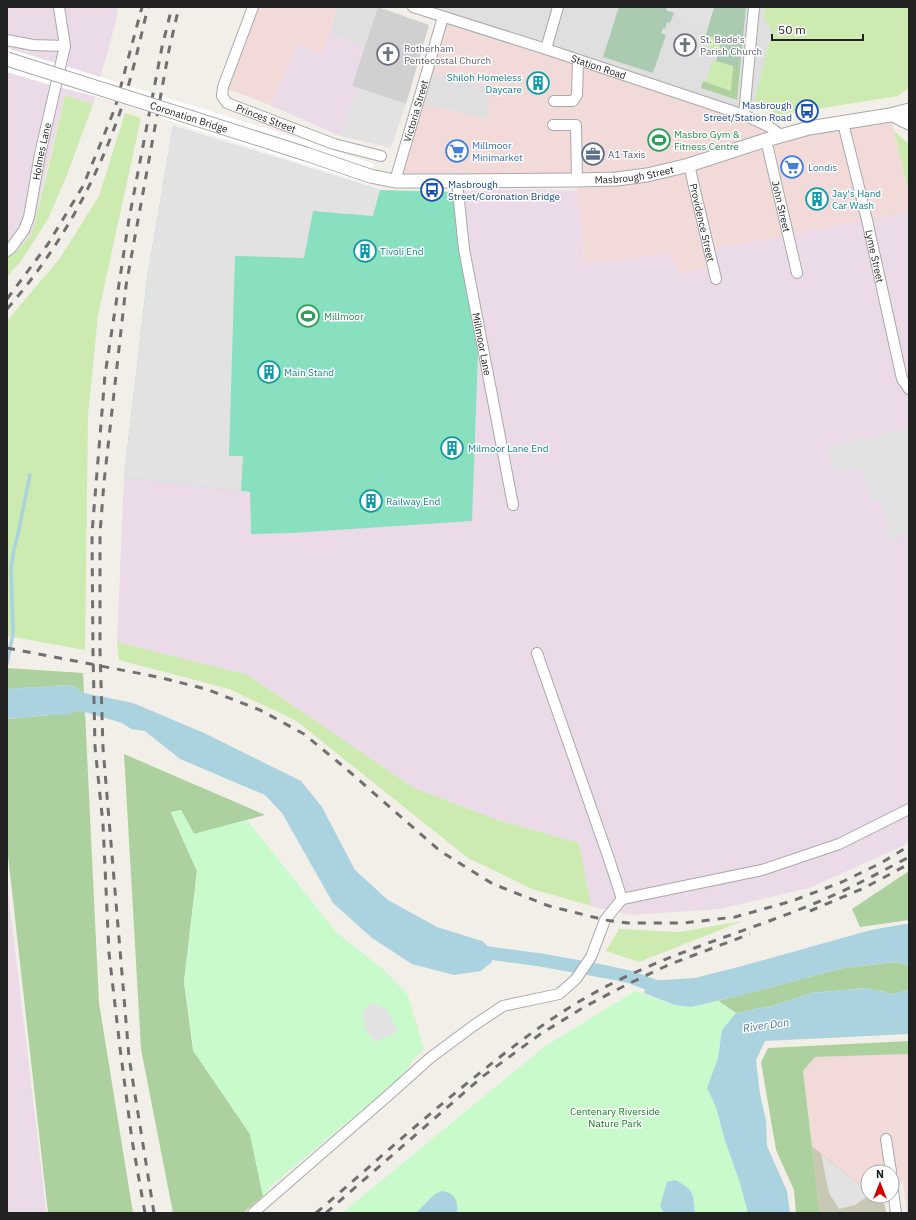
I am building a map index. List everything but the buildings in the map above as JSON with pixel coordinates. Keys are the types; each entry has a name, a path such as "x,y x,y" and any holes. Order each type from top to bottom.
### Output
{"street":[{"path":"7,40 33,45 65,46 59,7"},
{"name":"Princes Street","path":"253,7 222,87 222,96 227,103 334,144 381,156"},
{"name":"Station Road","path":"413,7 744,114 768,126 781,135"},
{"path":"546,49 558,7"},
{"path":"744,114 754,7"},
{"name":"Victoria Street","path":"395,181 443,17"},
{"name":"Holmes Lane","path":"7,251 11,248 24,230 29,217 40,154 65,46"},
{"name":"Coronation Bridge","path":"7,59 370,176"},
{"path":"554,101 573,101 577,95 578,60"},
{"name":"Masbrough Street","path":"893,116 909,110"},
{"path":"893,116 909,123"},
{"name":"Masbrough Street","path":"370,176 395,181 617,179 646,175 689,165 781,135 809,128 893,116 909,117"},
{"name":"Lyme Street","path":"843,123 867,220 902,379 909,389"},
{"path":"553,125 576,125 577,180"},
{"name":"John Street","path":"766,140 797,273"},
{"name":"Providence Street","path":"689,165 716,279"},
{"name":"Millmoor Lane","path":"457,181 464,249 513,505"},
{"path":"537,653 622,899"},
{"path":"253,1213 392,1093 430,1058 473,1026 503,1006 559,994 576,979 588,962 605,920 622,899 762,870 839,844 909,809"},
{"path":"886,1138 890,1164"}],"shaded area":[{"path":"7,7 118,7 115,25 93,104 65,95 31,236 7,259"},
{"path":"253,7 338,7 323,55 298,45 270,105 223,87"},
{"path":"338,7 378,7 365,47 329,32"},
{"name":"Rotherham Pentecostal Church","path":"378,7 429,25 406,104 352,86"},
{"path":"413,7 907,7 772,33 754,101 744,114"},
{"path":"667,7 714,7 708,25 686,21 687,17 666,10"},
{"path":"443,17 677,92 781,135 890,115 909,194 909,212 797,234 713,266 678,274 670,253 585,264 577,181 395,181 418,103 487,119 490,87 427,72"},
{"path":"329,32 365,47 353,86 358,88 340,136 270,105 298,45 322,55"},
{"path":"427,72 491,87 487,119 418,103"},
{"path":"358,88 406,104 391,148 340,136"},
{"path":"173,126 380,190 373,216 313,211 304,258 235,256 229,456 243,456 241,491 124,477 147,279"},
{"path":"523,189 577,191 585,264 671,253 678,274 712,266 709,250 909,212 909,841 903,846 809,888 720,909 630,915 591,906 579,843 498,820 414,788 248,675 117,642 124,477 250,492 251,533 455,192"},
{"path":"907,429 909,441 909,536 889,539 881,500 870,502 862,468 834,472 828,446"},
{"path":"7,883 43,1183 46,1213 7,1213"},
{"path":"371,1003 386,1008 398,1032 375,1042 365,1029 362,1012"},
{"path":"909,1054 909,1213 907,1213 903,1181 900,1185 900,1164 860,1164 860,1185 812,1146 803,1071 815,1057"},
{"path":"812,1146 860,1185 860,1204 884,1204 886,1213 820,1213"},
{"path":"821,1154 860,1186 860,1202 855,1205 839,1209 829,1193"}],"green space":[{"path":"619,7 667,7 666,10 674,13 670,23 667,22 665,29 663,28 661,33 666,35 653,73 603,57"},
{"path":"714,7 746,7 740,68 716,61 722,40 706,35"},
{"path":"765,7 909,7 909,88 898,96 779,115 754,101 772,33 764,14"},
{"path":"704,34 722,40 718,52 707,48 709,41 702,39"},
{"path":"713,60 733,66 731,91 706,82"},
{"path":"733,66 740,68 737,100 701,88 703,81 731,91"},
{"path":"65,95 93,104 67,175 48,219 21,261 7,277 7,259 31,236"},
{"path":"125,113 141,118 98,315 88,415 85,650 7,636 7,321 60,258 99,196"},
{"name":"Millmoor","path":"173,126 380,190 455,192 478,352 472,521 291,533 251,534 250,492 124,477 147,279"},
{"path":"894,131 909,144 909,194"},
{"path":"117,642 248,675 414,788 498,820 579,843 591,906 532,889 468,858 295,720 229,689 119,660"},
{"path":"7,668 83,673 84,693 70,685 7,689"},
{"path":"76,711 85,712 99,1003 133,1213 48,1213 7,847 7,719 49,715 68,715"},
{"path":"124,754 265,815 194,834 181,810 171,813 197,871 184,982 193,1050 250,1134 263,1196 243,1213 173,1213 141,1049"},
{"path":"181,810 194,834 247,820 337,933 383,969 408,995 424,1049 411,1062 406,1073 271,1186 263,1196 250,1134 194,1052 184,982 197,871 171,812"},
{"path":"909,871 909,920 860,927 852,909"},
{"path":"743,921 639,962 606,951 619,929 679,932"},
{"path":"896,962 909,965 909,990 893,994 866,988 812,993 772,1006 736,1013 718,1001 843,968"},
{"name":"Centenary Riverside Nature Park","path":"635,991 675,1005 691,1007 718,1001 736,1013 722,1030 718,1058 707,1088 716,1107 725,1141 740,1183 748,1213 342,1213 544,1047"},
{"path":"909,1041 909,1054 815,1057 803,1071 820,1213 796,1213 794,1190 776,1150 761,1062 768,1048"}],"water":[{"path":"70,685 84,693 133,703 204,733 301,781 322,807 355,870 388,900 437,927 482,941 492,950 492,962 481,971 454,975 412,964 372,938 333,903 282,813 265,795 180,759 145,731 131,729 122,723 85,712 76,711 68,715 49,715 7,719 7,689"},
{"path":"909,924 909,965 896,962 843,968 691,1007 675,1005 644,993 648,981 695,978 871,930"},
{"name":"River Don","path":"866,988 893,994 909,990 909,1034 765,1041 756,1060 760,1094 766,1120 767,1146 787,1191 790,1213 748,1213 740,1183 725,1141 716,1107 707,1088 718,1058 722,1030 736,1013 772,1006 812,993"},
{"path":"675,1180 686,1186 691,1192 694,1200 695,1213 664,1213 660,1206 667,1182"},
{"path":"442,1191 453,1195 457,1205 457,1213 416,1213 435,1194"}],"pier":[{"path":"7,48 303,140 374,164 368,184 193,129 117,102 7,72"}],"waterway":[{"path":"7,664 13,634 11,568 30,475"},
{"path":"474,951 541,960 607,972 630,977 664,989"}],"railway":[{"path":"7,299 48,244 83,186 115,108 142,7"},
{"path":"7,309 42,265 72,219 97,170 123,104 148,7"},
{"path":"145,1213 132,1140 109,953 103,824 95,747 92,533 105,375 129,219 162,47 172,7"},
{"path":"154,1213 129,1057 103,748 100,651 100,533 104,482 126,286 169,50 179,7"},
{"path":"7,648 158,677 206,689 260,710 304,734 440,851 493,884 549,906 605,920 628,923 684,923 735,917 792,901 842,882 881,863 909,846"},
{"path":"316,1213 478,1074 534,1031 574,1005 594,993 640,970 818,902 909,857"},
{"path":"810,911 864,888 909,864"},
{"path":"326,1213 482,1077 539,1035 584,1007 626,985 668,965 750,934"}],"place":[{"name":"St. Bede's Parish Church","path":"685,45"},
{"name":"Rotherham Pentecostal Church","path":"388,54"},
{"name":"Shiloh Homeless Daycare","path":"538,83"},
{"name":"Masbrough Street/Station Road","path":"807,111"},
{"name":"Masbro Gym & Fitness Centre","path":"659,140"},
{"name":"Millmoor Minimarket","path":"457,151"},
{"name":"A1 Taxis","path":"593,154"},
{"name":"Londis","path":"792,167"},
{"name":"Masbrough Street/Coronation Bridge","path":"432,190"},
{"name":"Jay's Hand Car Wash","path":"817,199"},
{"name":"Tivoli End","path":"365,251"},
{"name":"Millmoor","path":"308,316"},
{"name":"Main Stand","path":"269,372"},
{"name":"Milmoor Lane End","path":"452,448"},
{"name":"Railway End","path":"371,501"}]}
